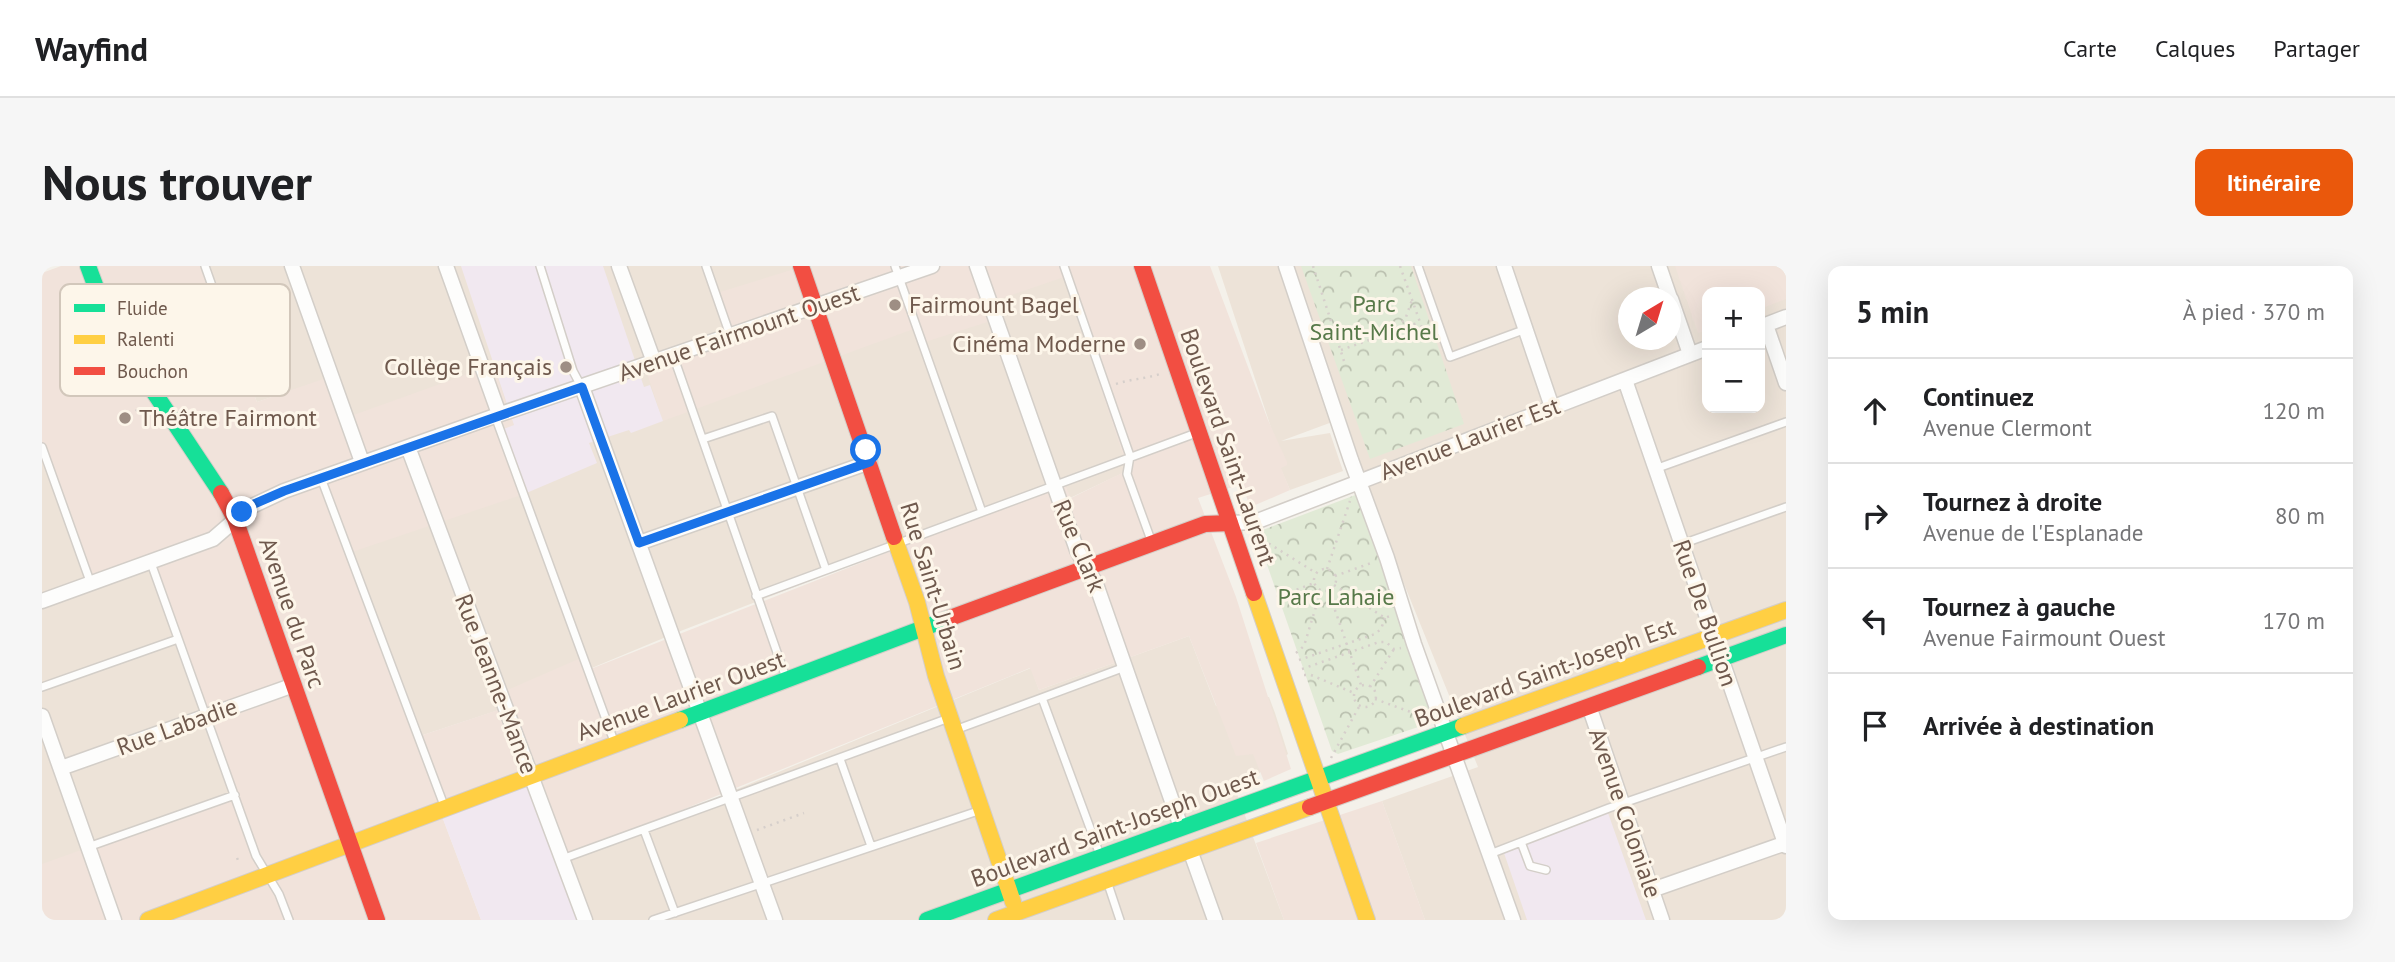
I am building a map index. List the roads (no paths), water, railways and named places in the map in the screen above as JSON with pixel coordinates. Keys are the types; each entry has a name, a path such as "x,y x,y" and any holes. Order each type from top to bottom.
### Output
{"main road":[{"name":"Avenue du Parc","path":"88,266 95,284"},
{"name":"Rue Saint-Urbain","path":"801,266 917,602 927,649 1017,916"},
{"name":"Boulevard Saint-Laurent","path":"1142,266 1367,920"},
{"name":"Avenue du Parc","path":"156,396 235,519 377,920"},
{"name":"Avenue Laurier Ouest","path":"148,920 1086,567 1205,524 1230,523"},
{"name":"Boulevard Saint-Joseph Est","path":"1319,779 1786,611"},
{"name":"Boulevard Saint-Joseph Est","path":"1327,801 1786,635"},
{"name":"Boulevard Saint-Joseph Ouest","path":"927,920 1319,779"},
{"name":"Boulevard Saint-Joseph Ouest","path":"996,920 1017,916 1106,879 1327,801"}],"street":[{"path":"292,266 362,462"},
{"path":"446,266 497,415"},
{"path":"619,266 654,362"},
{"name":"Avenue Fairmount Ouest","path":"42,601 213,539 261,501 321,477 816,306 897,272 932,266"},
{"name":"Rue Clark","path":"977,266 1077,550 1097,584 1181,827"},
{"path":"1286,266 1355,489 1387,558 1414,644 1513,920"},
{"path":"1504,266 1552,407"},
{"path":"1659,266 1666,287"},
{"path":"1765,325 1786,317"},
{"path":"1681,329 1690,354"},
{"path":"1765,331 1786,383"},
{"name":"Avenue Laurier Est","path":"1230,523 1255,522 1355,489 1552,407 1702,350"},
{"name":"Rue De Bullion","path":"1625,380 1786,844"},
{"path":"582,387 775,920"},
{"name":"Rue Jeanne-Mance","path":"408,447 585,920"},
{"path":"639,543 870,462"},
{"name":"Rue Labadie","path":"61,768 293,685"},
{"name":"Avenue Coloniale","path":"1589,706 1662,920"},
{"path":"42,716 114,920"},
{"path":"1651,890 1786,844"},
{"path":"1190,850 1215,920"}],"lane":[{"path":"205,266 211,284"},
{"path":"540,266 573,371 582,387"},
{"path":"706,266 730,335"},
{"path":"1064,266 1130,456 1127,474 1152,544"},
{"path":"1418,266 1450,357 1526,330"},
{"path":"897,272 982,512"},
{"path":"673,355 787,681"},
{"path":"497,415 615,745"},
{"path":"704,439 772,416 826,570"},
{"path":"1655,469 1786,422"},
{"path":"756,596 1199,432"},
{"path":"42,447 91,584"},
{"path":"321,477 445,808"},
{"path":"1681,544 1786,507"},
{"path":"151,563 256,856 279,894 289,920"},
{"path":"42,687 178,639"},
{"path":"562,860 840,759 1042,698 1125,666"},
{"path":"1042,698 1100,856"},
{"path":"1490,854 1786,747"},
{"path":"840,759 871,846"},
{"path":"87,847 235,795"},
{"path":"653,920 981,810"},
{"path":"644,830 674,913"},
{"path":"1521,842 1530,866 1546,870"},
{"path":"1106,879 1120,920"}],"place":[{"name":"Fairmount Bagel","path":"895,305"},
{"name":"Cinéma Moderne","path":"1140,344"},
{"name":"Collège Français","path":"566,367"},
{"name":"Théâtre Fairmont","path":"125,418"}],"park label":[{"name":"Parc Saint-Michel","path":"1374,318"},
{"name":"Parc Lahaie","path":"1336,597"}]}
